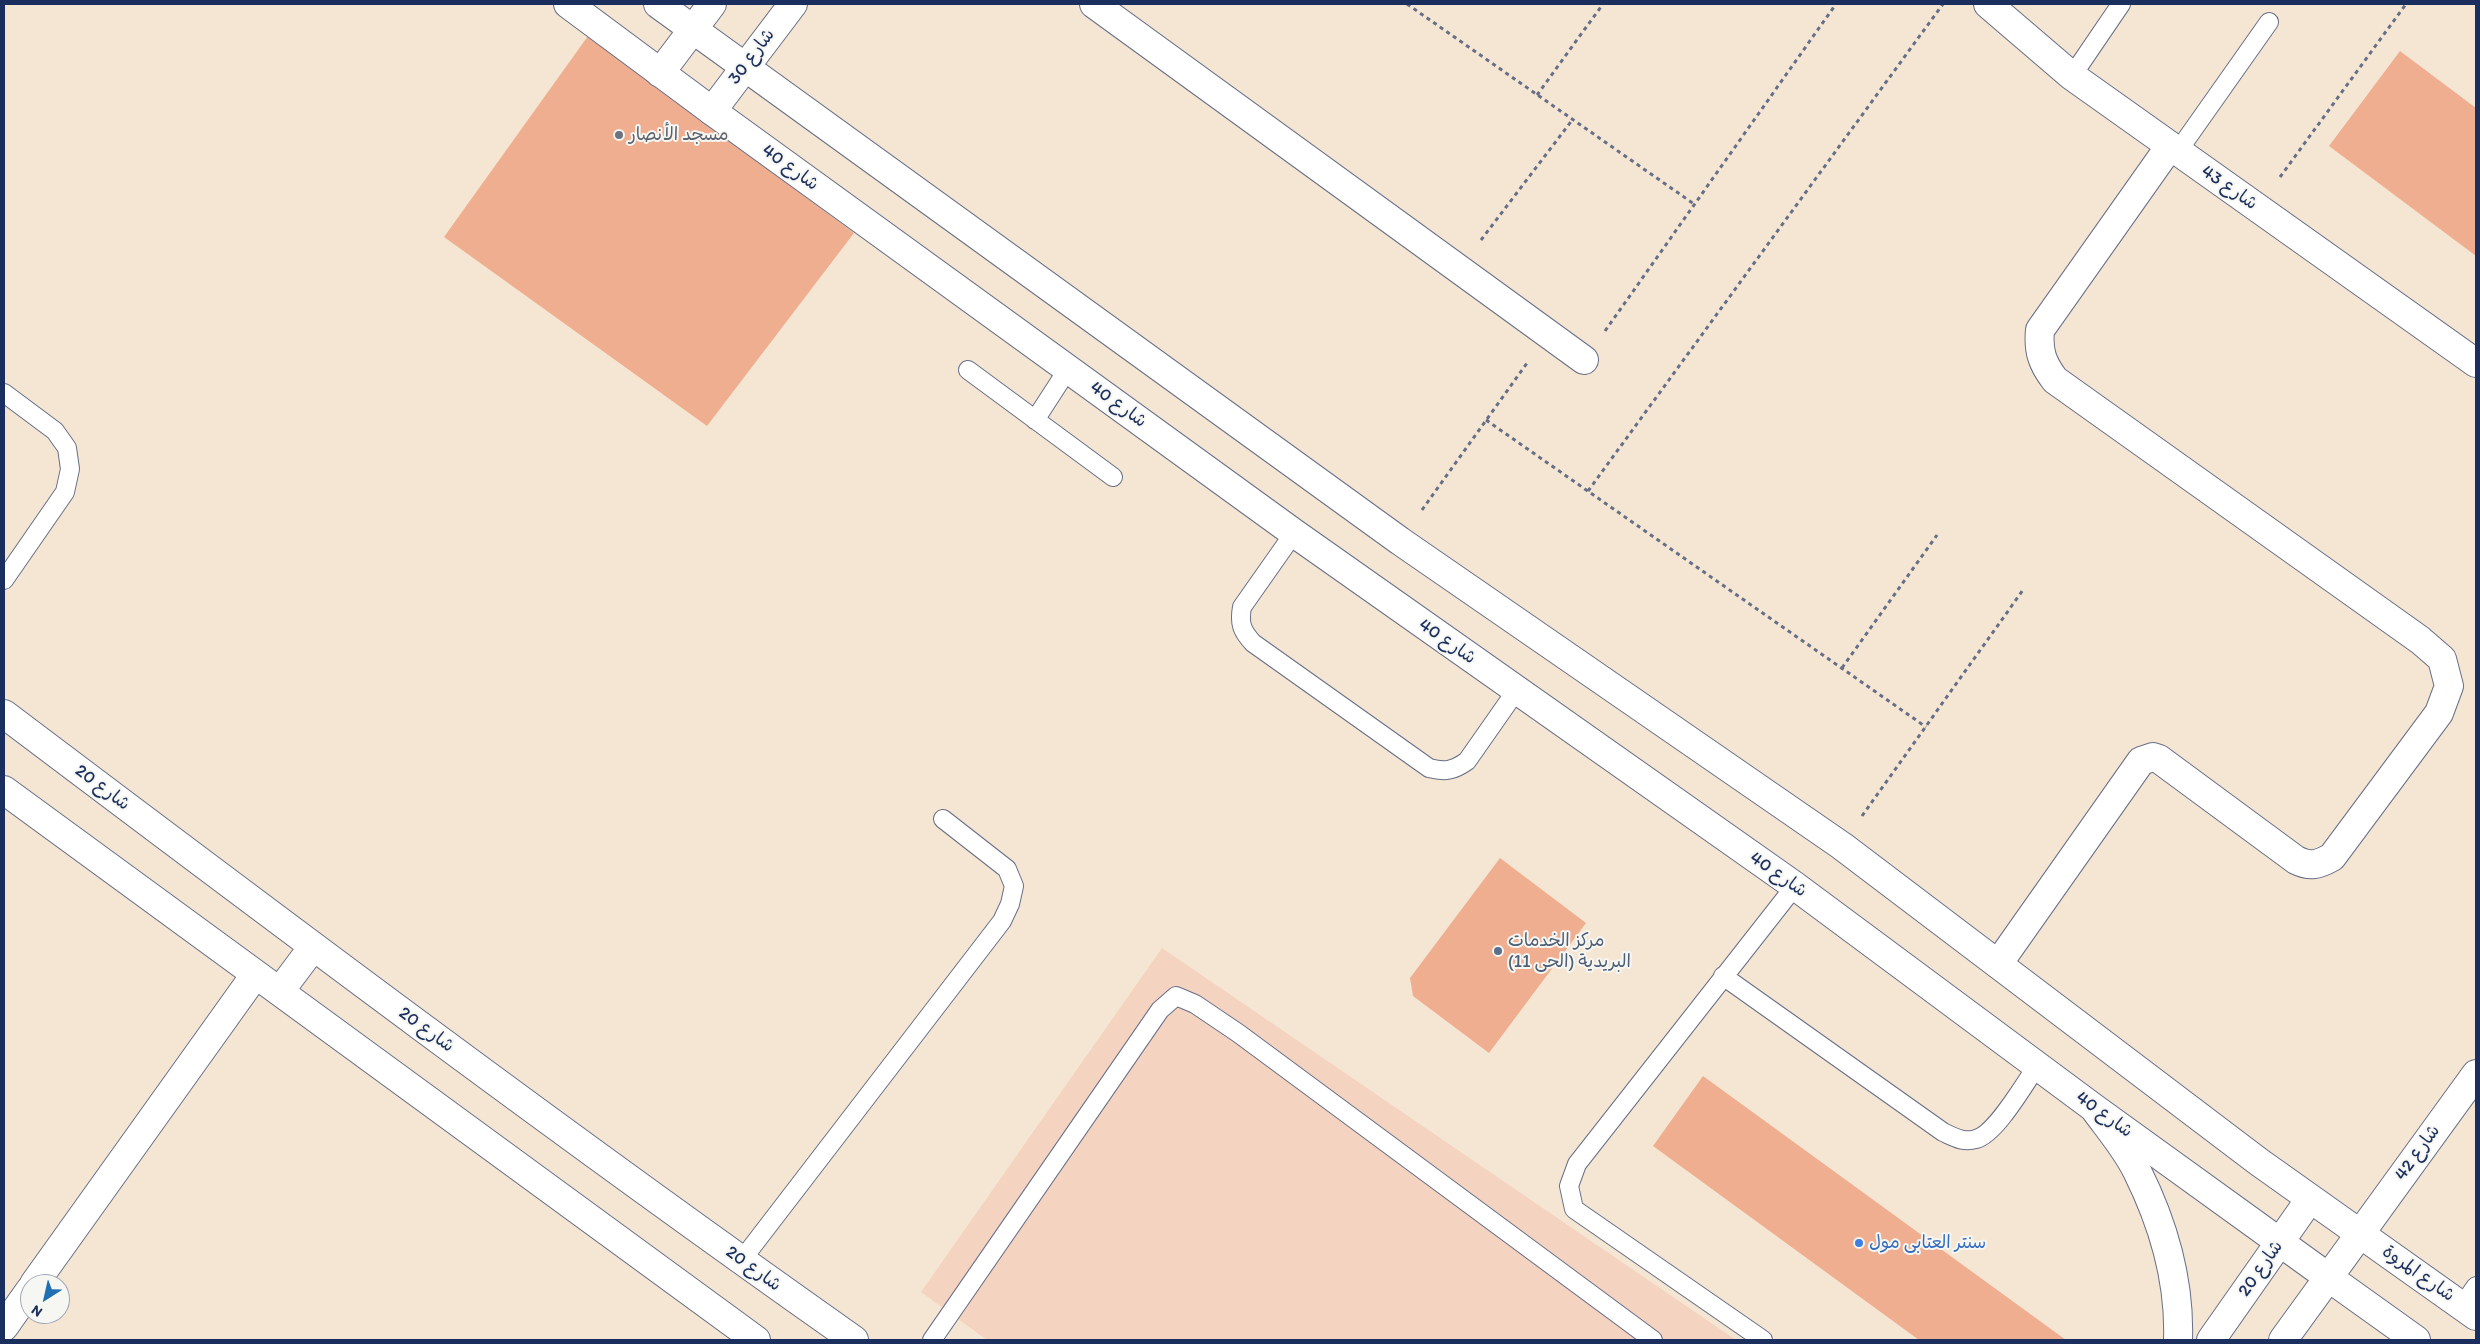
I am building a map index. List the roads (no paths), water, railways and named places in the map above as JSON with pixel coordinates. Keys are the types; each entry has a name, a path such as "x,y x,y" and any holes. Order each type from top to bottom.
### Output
{"street":[{"name":"شارع 40","path":"568,4 712,111 1294,533 1795,886 2094,1108 2328,1277"},
{"path":"658,4 1400,540 1842,846 2310,1199 2359,1233 2283,1340"},
{"path":"660,73 712,4"},
{"name":"شارع 30","path":"712,111 793,4"},
{"path":"1094,4 1584,360"},
{"name":"شارع 43","path":"1988,4 2072,76 2476,363"},
{"path":"1998,964 2142,761 2147,757 2159,759 2296,860 2307,865 2320,864 2332,857 2439,713 2449,686 2442,659 2420,640 2055,380 2044,366 2038,348 2040,330 2174,149"},
{"name":"شارع 20","path":"4,714 313,947 741,1261 854,1340"},
{"path":"4,790 756,1340"},
{"path":"280,992 313,947"},
{"path":"41,1274 255,974"},
{"name":"شارع 42","path":"2359,1233 2476,1074"},
{"path":"2094,1108 2137,1170 2166,1240 2179,1314 2178,1340"},
{"name":"شارع 20","path":"2211,1340 2310,1199"},
{"name":"شارع المروة","path":"2359,1233 2472,1303"},
{"path":"2328,1277 2416,1340"},
{"path":"4,1327 20,1304"}],"lane":[{"path":"2072,76 2121,4"},
{"path":"2174,149 2269,22"},
{"path":"1035,420 1068,369"},
{"path":"968,370 1113,477"},
{"path":"4,393 55,431 66,448 70,469 65,492 4,580"},
{"path":"1294,533 1242,607 1240,620 1244,633 1253,643 1429,768 1442,771 1456,769 1466,761 1516,691"},
{"path":"741,1261 1002,921 1010,904 1014,886 1007,869 943,818"},
{"path":"1763,1340 1574,1209 1568,1186 1577,1164 1795,886"},
{"path":"1723,976 1943,1132 1959,1140 1977,1139 1991,1129 2038,1066"},
{"path":"932,1340 1160,1010 1176,996 1195,1004 1238,1033 1653,1340"}],"place":[{"name":"مسجد الأنصار","path":"619,135"},
{"name":"مركز الخدمات البريدية (الحى 11)","path":"1498,951"},
{"name":"سنتر العتابى مول","path":"1859,1243"}]}
